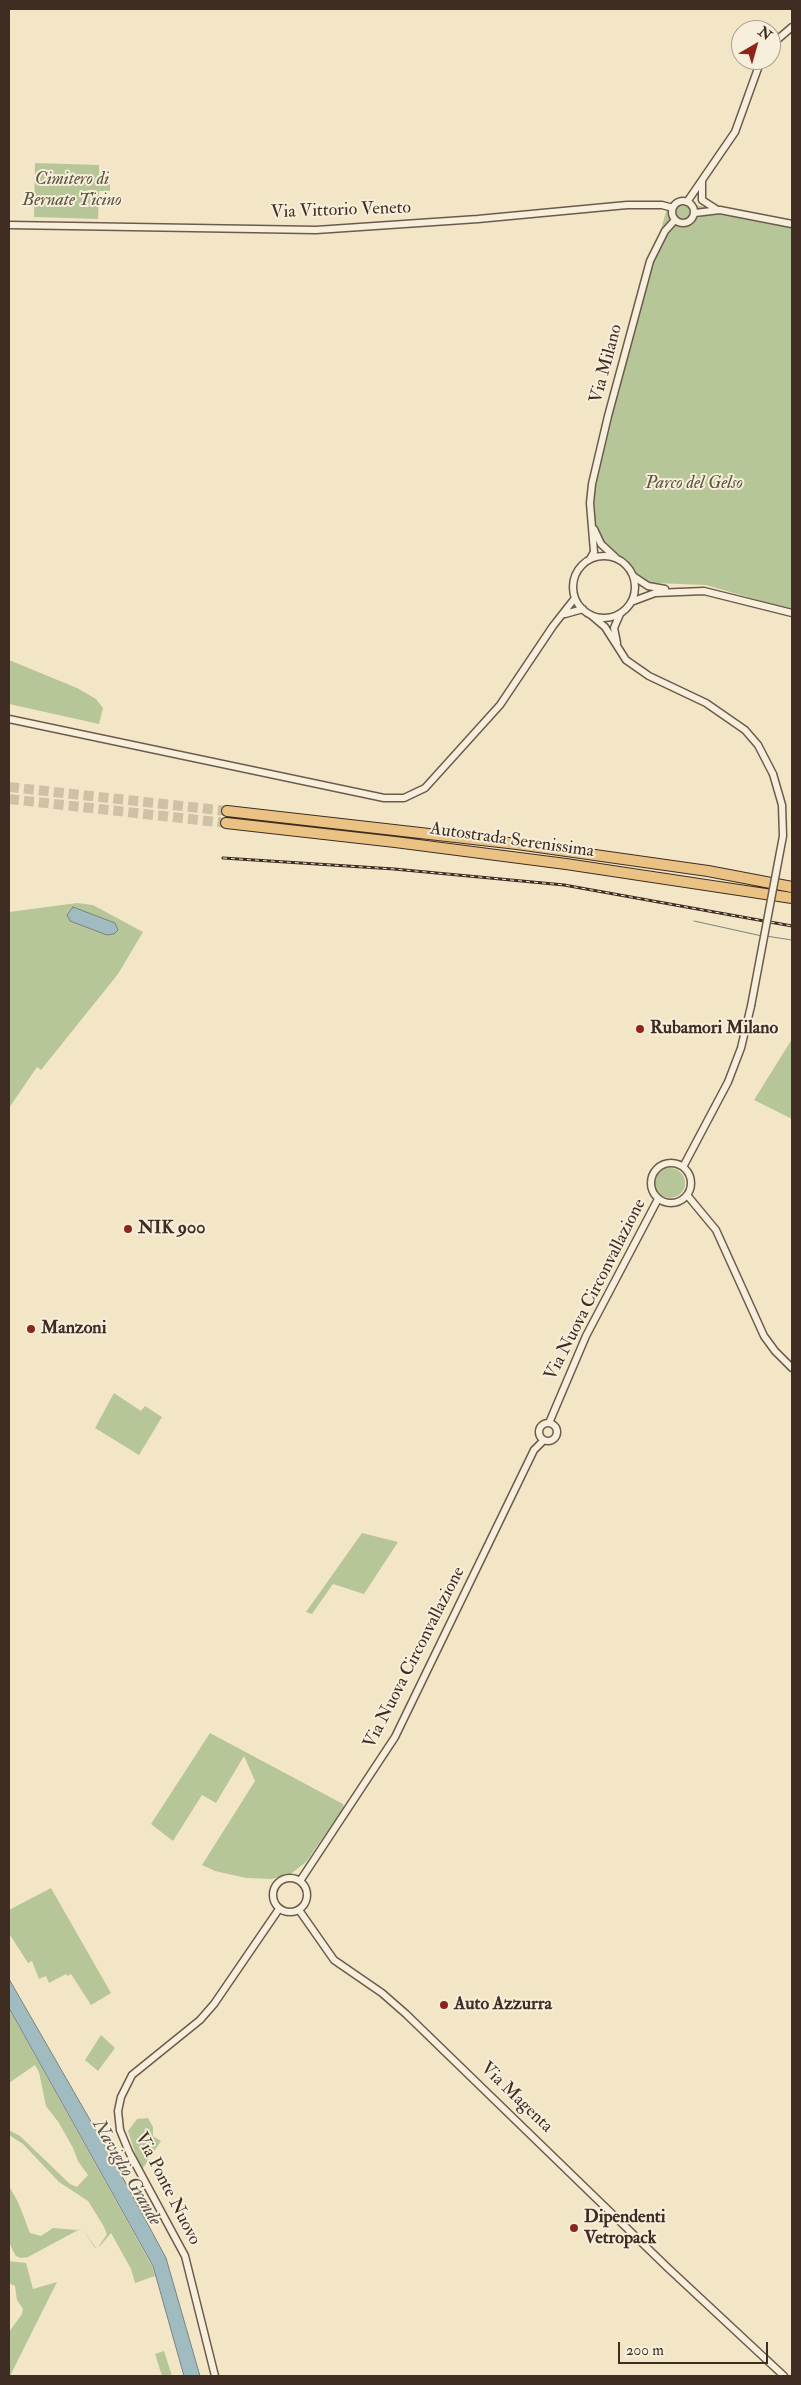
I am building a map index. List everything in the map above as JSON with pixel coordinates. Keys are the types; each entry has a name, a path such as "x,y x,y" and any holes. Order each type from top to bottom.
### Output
{"highway":[{"name":"Autostrada Serenissima","path":"227,811 508,843 708,871 792,887"},
{"name":"Autostrada Serenissima","path":"226,823 557,862 792,898"}],"street":[{"path":"781,36 792,27"},
{"path":"687,202 735,132 757,70"},
{"path":"702,179 702,200 707,205 720,210 792,224"},
{"path":"695,213 693,206 687,202 678,203 673,208 672,214 675,220 682,224 689,222 695,213 720,210"},
{"name":"Via Vittorio Veneto","path":"9,226 316,230 627,206 662,205 673,208"},
{"name":"Via Milano","path":"590,559 594,552 592,484 650,261 665,231 675,220"},
{"name":"Via Milano","path":"592,523 601,544 620,561"},
{"path":"631,602 635,587 633,576 620,561 611,557 600,556 590,559 582,565 576,574 573,584 575,598 583,609 605,627 626,660 649,676 706,703 739,726 758,745 773,774 782,805 783,836 741,1048 728,1082 683,1167"},
{"path":"633,576 648,586 672,590 704,591 792,614"},
{"path":"618,647 614,628 620,614 631,602 654,593 672,590"},
{"path":"9,719 384,798 404,798 425,788 500,705 575,598"},
{"path":"561,616 570,611 583,609"},
{"path":"591,615 610,617 620,614"},
{"path":"664,1164 677,1164 683,1167 690,1177 691,1184 687,1195 676,1202 670,1203 658,1199 654,1195 650,1184 654,1172 664,1164"},
{"path":"687,1195 716,1230 764,1336 780,1357 792,1368"},
{"name":"Via Nuova Circonvallazione","path":"550,1423 586,1336 658,1199"},
{"path":"550,1423 556,1428 557,1436 553,1440 544,1440 540,1436 540,1428 544,1424 550,1423"},
{"name":"Via Nuova Circonvallazione","path":"300,1881 395,1738 534,1450 544,1440"},
{"path":"285,1878 300,1881 304,1885 307,1896 303,1906 299,1910 289,1913 279,1909 275,1905 272,1894 276,1884 285,1878"},
{"name":"Via Ponte Nuovo","path":"216,2376 185,2256 129,2152 120,2130 118,2111 121,2098 132,2075 200,2020 214,2004 279,1909"},
{"name":"Via Magenta","path":"299,1910 334,1960 382,1993 406,2014 784,2376"}],"green space":[{"name":"Cimitero di Bernate Ticino","path":"35,163 99,165 99,178 110,178 110,191 99,191 98,219 34,217"},
{"name":"Parco del Gelso","path":"676,201 792,225 792,610 706,585 653,583 641,579 631,565 613,553 601,539 595,524 594,502 598,463 665,215 668,207"},
{"path":"9,660 77,688 96,699 103,708 99,724 9,704"},
{"path":"77,903 93,905 143,932 118,974 41,1070 37,1067 9,1108 9,912"},
{"path":"792,1039 792,1119 754,1100"},
{"path":"670,1168 681,1172 685,1183 681,1194 670,1198 659,1194 655,1183 659,1172"},
{"path":"114,1393 141,1411 145,1406 162,1417 139,1455 95,1428"},
{"path":"362,1533 398,1542 364,1594 333,1584 312,1614 306,1612"},
{"path":"210,1733 343,1804 344,1807 306,1862 292,1873 272,1879 246,1878 215,1871 202,1865 255,1781 244,1756 216,1803 202,1795 173,1841 151,1824"},
{"path":"51,1888 111,1993 91,2005 71,1974 68,1976 66,1974 49,1983 46,1976 39,1979 32,1961 28,1963 10,1935 9,1910"},
{"path":"9,2009 152,2266 155,2276 135,2283 131,2269 111,2233 98,2247 107,2234 88,2201 59,2182 23,2144 9,2135 9,2130 20,2136 70,2184 77,2187 88,2175 78,2161 59,2123 46,2106 39,2072 35,2065 9,2083"},
{"path":"101,2035 115,2048 98,2071 85,2060"},
{"path":"148,2118 153,2127 153,2136 161,2141 141,2171 128,2131 137,2119"},
{"path":"9,2186 18,2202 30,2233 41,2236 53,2228 77,2230 82,2228 28,2257 21,2258 16,2256 9,2242"},
{"path":"9,2261 26,2263 33,2289 57,2282 10,2376 9,2332 22,2314 23,2309 17,2300 15,2286 9,2283"},
{"path":"164,2351 172,2376 162,2376 155,2354"}],"water":[{"path":"73,907 115,923 118,930 114,934 107,935 70,921 67,915"},
{"path":"9,1979 116,2165 166,2258 200,2376 184,2376 153,2266 9,2008"}],"waterway":[{"path":"694,921 762,936"},
{"path":"766,936 792,940"}],"tunnel":[{"path":"9,787 227,811"},
{"path":"9,799 226,823"}],"railway":[{"path":"223,858 394,869 564,885 792,926"}],"place":[{"name":"Rubamori Milano","path":"640,1029"},
{"name":"NIK 900","path":"128,1229"},
{"name":"Manzoni","path":"31,1329"},
{"name":"Auto Azzurra","path":"444,2005"},
{"name":"Dipendenti Vetropack","path":"574,2228"}],"water label":[{"name":"Naviglio Grande","path":"126,2173"}]}
